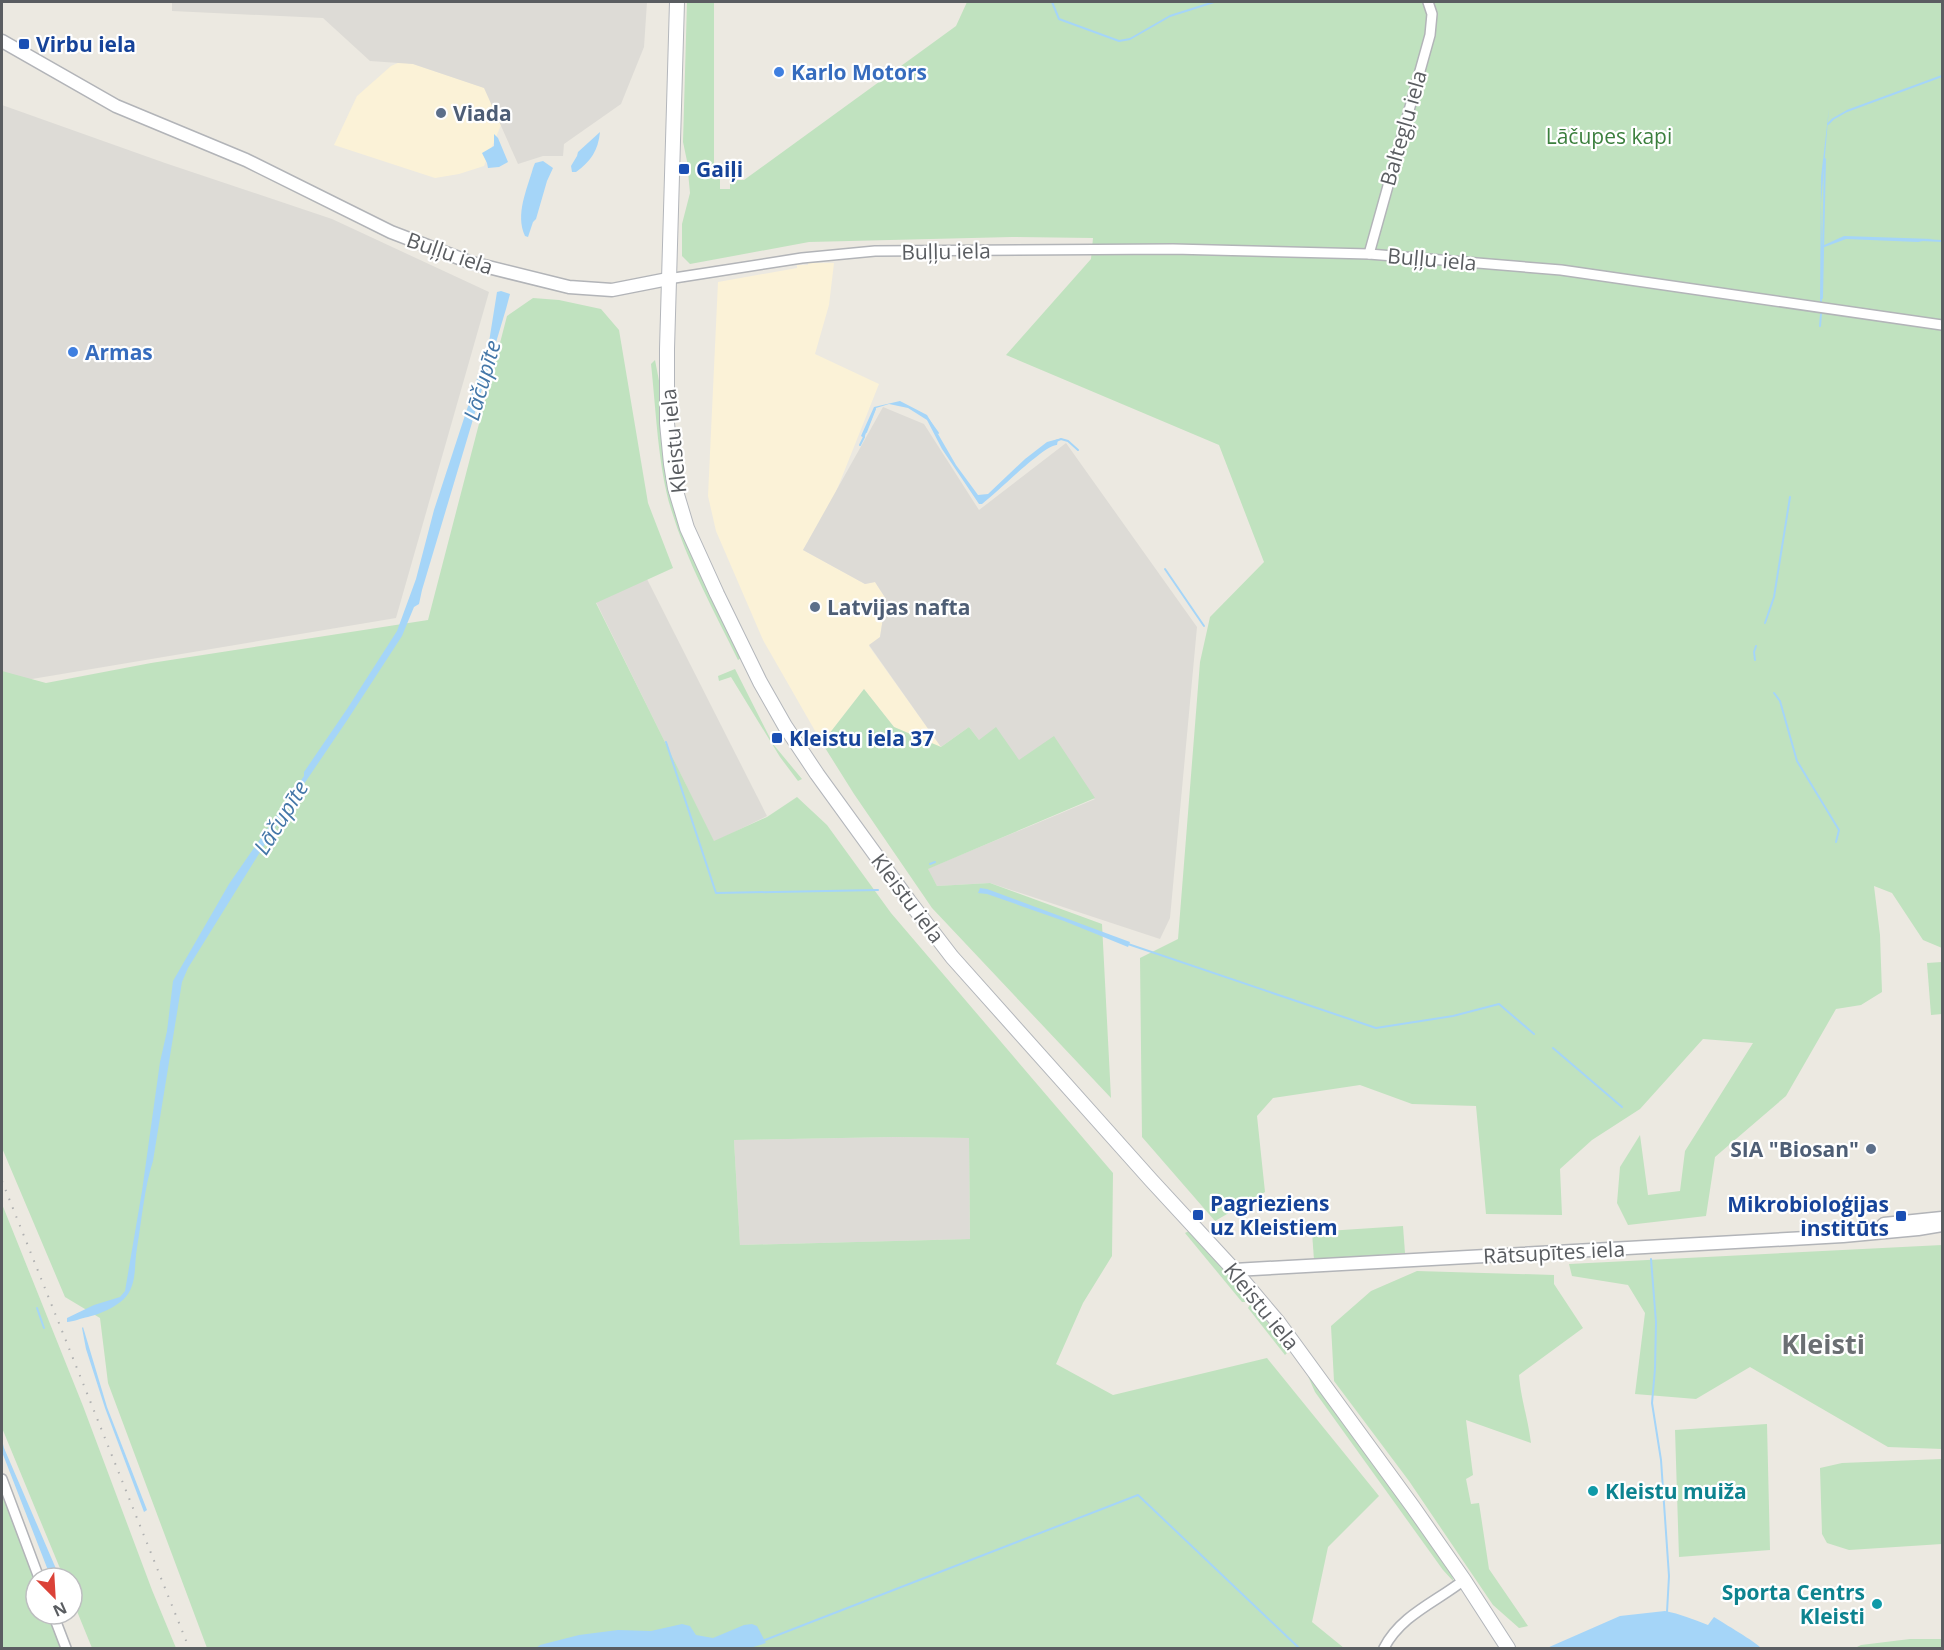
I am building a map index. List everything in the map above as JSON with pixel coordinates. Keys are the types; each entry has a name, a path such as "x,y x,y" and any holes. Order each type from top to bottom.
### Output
{"main road":[{"name":"Kleistu iela","path":"677,2 668,279 667,423 675,488 687,528 760,682 785,726 899,888 952,957 1234,1270 1314,1370 1464,1580 1508,1648"}],"street":[{"name":"Baltegļu iela","path":"1369,254 1431,35 1432,14 1428,2"},
{"name":"Buļļu iela","path":"2,41 116,106 246,160 391,232 472,263 569,287 612,290 802,258 875,251 1173,249 1369,254 1561,270 1942,325"},
{"name":"Rātsupītes iela","path":"1873,1233 1884,1224 1942,1218"},
{"name":"Rātsupītes iela","path":"1234,1270 1873,1233 1942,1225"},
{"path":"2,1479 35,1566"},
{"path":"1384,1648 1392,1634 1414,1613 1464,1580"},
{"path":"58,1626 66,1648"}],"shaded area":[{"path":"172,2 647,2 644,47 621,104 564,144 563,156 543,156 518,164 484,88 413,64 370,61 323,18 172,11"},
{"path":"400,62 413,64 485,88 501,125 484,166 459,174 435,178 334,145 357,96 391,66"},
{"path":"2,105 332,219 489,292 396,618 2,684"},
{"path":"808,263 834,263 829,305 815,354 879,384 834,497 803,550 865,584 875,582 886,599 880,637 869,646 941,747 894,727 864,689 822,743 763,640 716,531 708,496 718,282 797,268 797,265 808,265"},
{"path":"883,407 924,424 979,510 1066,443 1197,627 1170,918 1160,939 990,883 937,886 927,869 1095,799 979,740 969,727 941,747 869,645 880,637 886,599 875,582 865,584 803,550"},
{"path":"647,579 767,816 714,842 596,602"},
{"path":"969,1138 970,1239 740,1245 734,1140"}],"green space":[{"name":"Lāčupes kapi","path":"687,2 714,2 714,171 720,174 720,189 730,189 730,180 744,180 956,26 967,2 1942,2 1942,948 1923,940 1892,893 1874,886 1880,935 1882,992 1861,1005 1836,1009 1786,1096 1715,1157 1706,1216 1628,1225 1617,1203 1620,1167 1640,1135 1648,1195 1680,1191 1685,1151 1753,1043 1703,1039 1640,1109 1592,1140 1560,1169 1562,1215 1486,1214 1476,1106 1412,1104 1360,1085 1273,1098 1257,1116 1265,1192 1215,1221 1142,1137 1140,958 1178,939 1200,662 1210,617 1264,562 1219,445 1006,355 1091,259 1093,238 1012,237 809,242 690,264 682,256 682,224 690,193 683,142"},
{"path":"533,298 559,300 601,309 619,330 648,503 673,568 596,603 714,841 767,817 797,797 827,825 891,913 1113,1173 1112,1256 1083,1303 1056,1364 1113,1395 1267,1358 1379,1496 1328,1547 1312,1622 1344,1648 207,1648 108,1383 100,1318 65,1297 2,1148 2,671 46,683 151,663 428,620 507,316","holes":["969,1138 970,1239 740,1245 734,1140"]},
{"path":"655,360 660,386 662,438 668,478 741,658 738,660 693,567 671,509 658,438 651,364"},
{"path":"735,669 773,744 802,779 798,781 780,757 731,677 719,681 718,676"},
{"path":"864,689 894,727 941,747 969,727 979,740 996,727 1019,760 1054,736 1095,798 928,869 937,886 990,883 1102,924 1111,1098 932,908 822,743"},
{"path":"1942,962 1942,1014 1931,1015 1927,963"},
{"path":"2,1204 176,1648 92,1648 83,1626 84,1566 59,1566 2,1428"},
{"path":"1403,1226 1405,1253 1314,1260 1312,1232"},
{"path":"1189,1231 1251,1296 1245,1302 1242,1302 1185,1233"},
{"path":"1942,1245 1942,1449 1888,1447 1750,1367 1696,1399 1635,1394 1645,1313 1628,1285 1572,1276 1569,1264"},
{"path":"1417,1271 1554,1275 1554,1284 1583,1328 1519,1375 1531,1443 1466,1420 1473,1475 1466,1479 1471,1504 1479,1503 1489,1569 1528,1626 1519,1628 1493,1605 1409,1481 1334,1381 1331,1326 1371,1291"},
{"path":"1251,1303 1274,1330 1287,1353 1285,1355 1248,1308"},
{"path":"1308,1376 1320,1387 1440,1555 1454,1582 1315,1392"},
{"path":"1767,1424 1770,1550 1679,1557 1675,1430"},
{"path":"1942,1459 1942,1544 1849,1550 1827,1543 1822,1534 1820,1468 1842,1463"},
{"path":"2,1497 5,1499 30,1566 24,1566 24,1626 54,1626 63,1648 2,1648"},
{"path":"1910,1639 1942,1639 1942,1648 1855,1648 1861,1645"}],"water":[{"path":"1829,108 1821,204 1822,246 1844,236 1933,239 1918,242 1846,239 1822,248 1822,304 1820,303 1821,177"},
{"path":"600,132 598,145 590,160 576,172 572,172 571,166 578,152"},
{"path":"494,134 508,162 499,167 488,168 482,153 494,146"},
{"path":"543,161 553,168 528,237 525,236 522,228 523,202 535,163"},
{"name":"Lāčupīte","path":"497,292 510,294 419,604 414,607 402,636 283,815 188,968 182,982 153,1161 145,1193 131,1289 121,1302 110,1308 93,1316 67,1322 67,1318 94,1305 120,1297 125,1291 173,981 229,884 304,776 304,772 397,631 416,579 434,510 489,342"},
{"path":"900,401 927,415 956,465 978,495 988,494 1047,442 1058,439 1057,445 1042,452 982,504 979,504 942,449 927,420 908,408 889,404 876,408 864,438 861,436 874,407"},
{"path":"980,888 1130,942 1128,947 1064,921 987,894 978,893"},
{"path":"83,1327 107,1407 147,1510 144,1512 105,1408 86,1349"},
{"path":"2,1440 55,1566 46,1566 2,1452"},
{"path":"1665,1611 1708,1625 1714,1617 1761,1648 1547,1648 1620,1616"},
{"path":"682,1624 690,1626 696,1635 713,1638 752,1624 757,1626 766,1643 750,1648 536,1648 579,1635 618,1630 651,1631"}],"waterway":[{"path":"1052,2 1059,19 1119,41 1130,39 1170,16 1214,2"},
{"path":"1828,124 1847,111 1942,76"},
{"path":"1822,298 1825,159"},
{"path":"1922,240 1942,241"},
{"path":"1820,326 1821,314"},
{"path":"866,432 875,409"},
{"path":"928,419 938,433"},
{"path":"860,445 864,437"},
{"path":"1056,441 1061,439 1068,441 1078,450"},
{"path":"1765,623 1774,597 1790,497"},
{"path":"1165,569 1204,626"},
{"path":"1755,660 1756,646"},
{"path":"1774,693 1780,701 1797,761 1839,830 1836,842"},
{"path":"666,742 716,893 878,890"},
{"path":"930,864 935,862"},
{"path":"1128,944 1376,1028 1453,1016 1499,1004 1534,1034"},
{"path":"1553,1048 1622,1107"},
{"path":"1651,1259 1656,1322 1652,1403 1661,1460 1669,1576 1667,1612"},
{"path":"37,1308 44,1328"},
{"path":"765,1640 1138,1495 1299,1648"}],"railway":[{"path":"2,1181 189,1648"}],"place":[{"name":"Virbu iela","path":"24,44"},
{"name":"Karlo Motors","path":"779,72"},
{"name":"Viada","path":"441,113"},
{"name":"Gaiļi","path":"684,169"},
{"name":"Armas","path":"73,352"},
{"name":"Latvijas nafta","path":"815,607"},
{"name":"Kleistu iela 37","path":"777,738"},
{"name":"SIA \"Biosan\"","path":"1871,1149"},
{"name":"Pagrieziens uz Kleistiem","path":"1198,1215"},
{"name":"Mikrobioloģijas institūts","path":"1901,1216"},
{"name":"Kleistu muiža","path":"1593,1491"},
{"name":"Sporta Centrs Kleisti","path":"1877,1604"}],"district":[{"name":"Kleisti","path":"1823,1343"}]}
